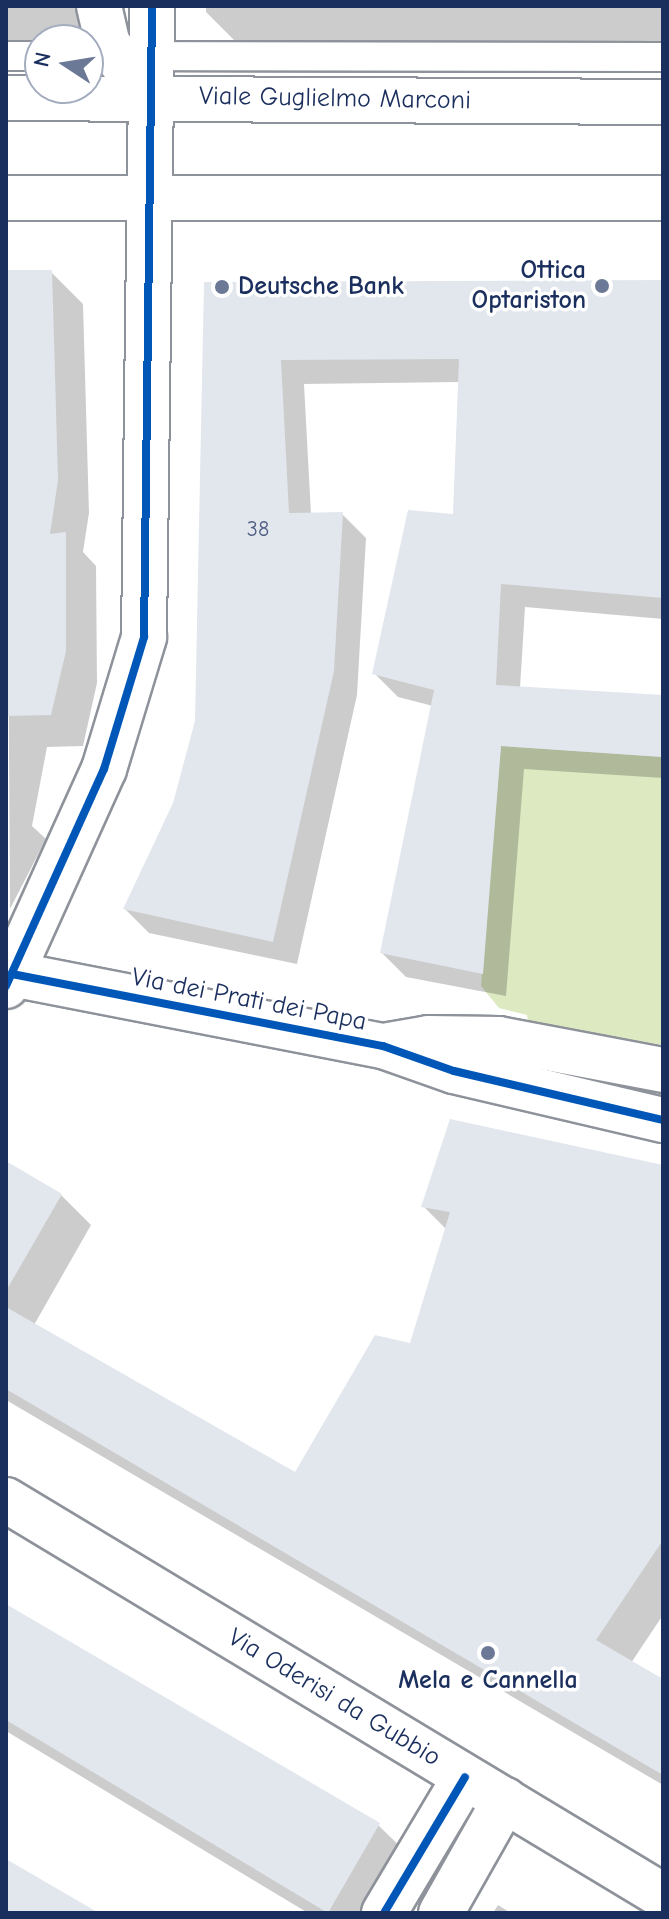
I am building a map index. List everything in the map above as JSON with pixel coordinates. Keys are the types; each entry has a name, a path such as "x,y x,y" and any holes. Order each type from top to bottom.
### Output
{"street":[{"path":"9,980 104,769 141,655 147,598 151,197 126,66 99,6"},
{"path":"126,66 152,6"},
{"name":"Viale Guglielmo Marconi","path":"6,98 126,66 663,102"},
{"path":"6,198 663,198"},
{"name":"Via dei Prati dei Papa","path":"9,980 383,1046 454,1071 663,1120"},
{"name":"Via dei Prati dei Papa","path":"383,1046 428,1038 499,1039 663,1070"},
{"name":"Via Oderisi da Gubbio","path":"6,1500 663,1896"},
{"path":"384,1913 465,1777"},
{"path":"441,1913 505,1800"}],"lane":[{"name":"Viale Guglielmo Marconi","path":"126,66 663,57"}],"green space":[{"path":"501,746 663,757 663,1045 528,1022 527,1015 499,1008 481,986"}],"building":[{"path":"6,270 52,270 58,480 50,534 66,532 66,651 51,715 6,716"},
{"path":"663,280 663,598 501,584 496,685 663,695 663,757 501,746 483,974 380,953 434,690 372,674 408,510 453,514 459,359 281,360 289,513 343,512 334,671 273,942 123,909 173,803 195,721 204,282"},
{"path":"450,1119 663,1165 663,1540 596,1640 663,1679 663,1775 6,1389 6,1307 295,1472 375,1335 410,1343 450,1212 421,1207"},
{"path":"6,1161 62,1194 6,1291"},
{"path":"6,1604 380,1823 328,1913 6,1720"},
{"path":"6,1859 99,1913 6,1913"}],"cycle path":[{"path":"6,986 104,769 144,637 152,6"},
{"path":"12,974 383,1046 454,1071 663,1120"},
{"path":"384,1913 465,1777"}],"place":[{"name":"Ottica Optariston","path":"602,286"},
{"name":"Deutsche Bank","path":"222,287"},
{"name":"Mela e Cannella","path":"488,1653"}]}
